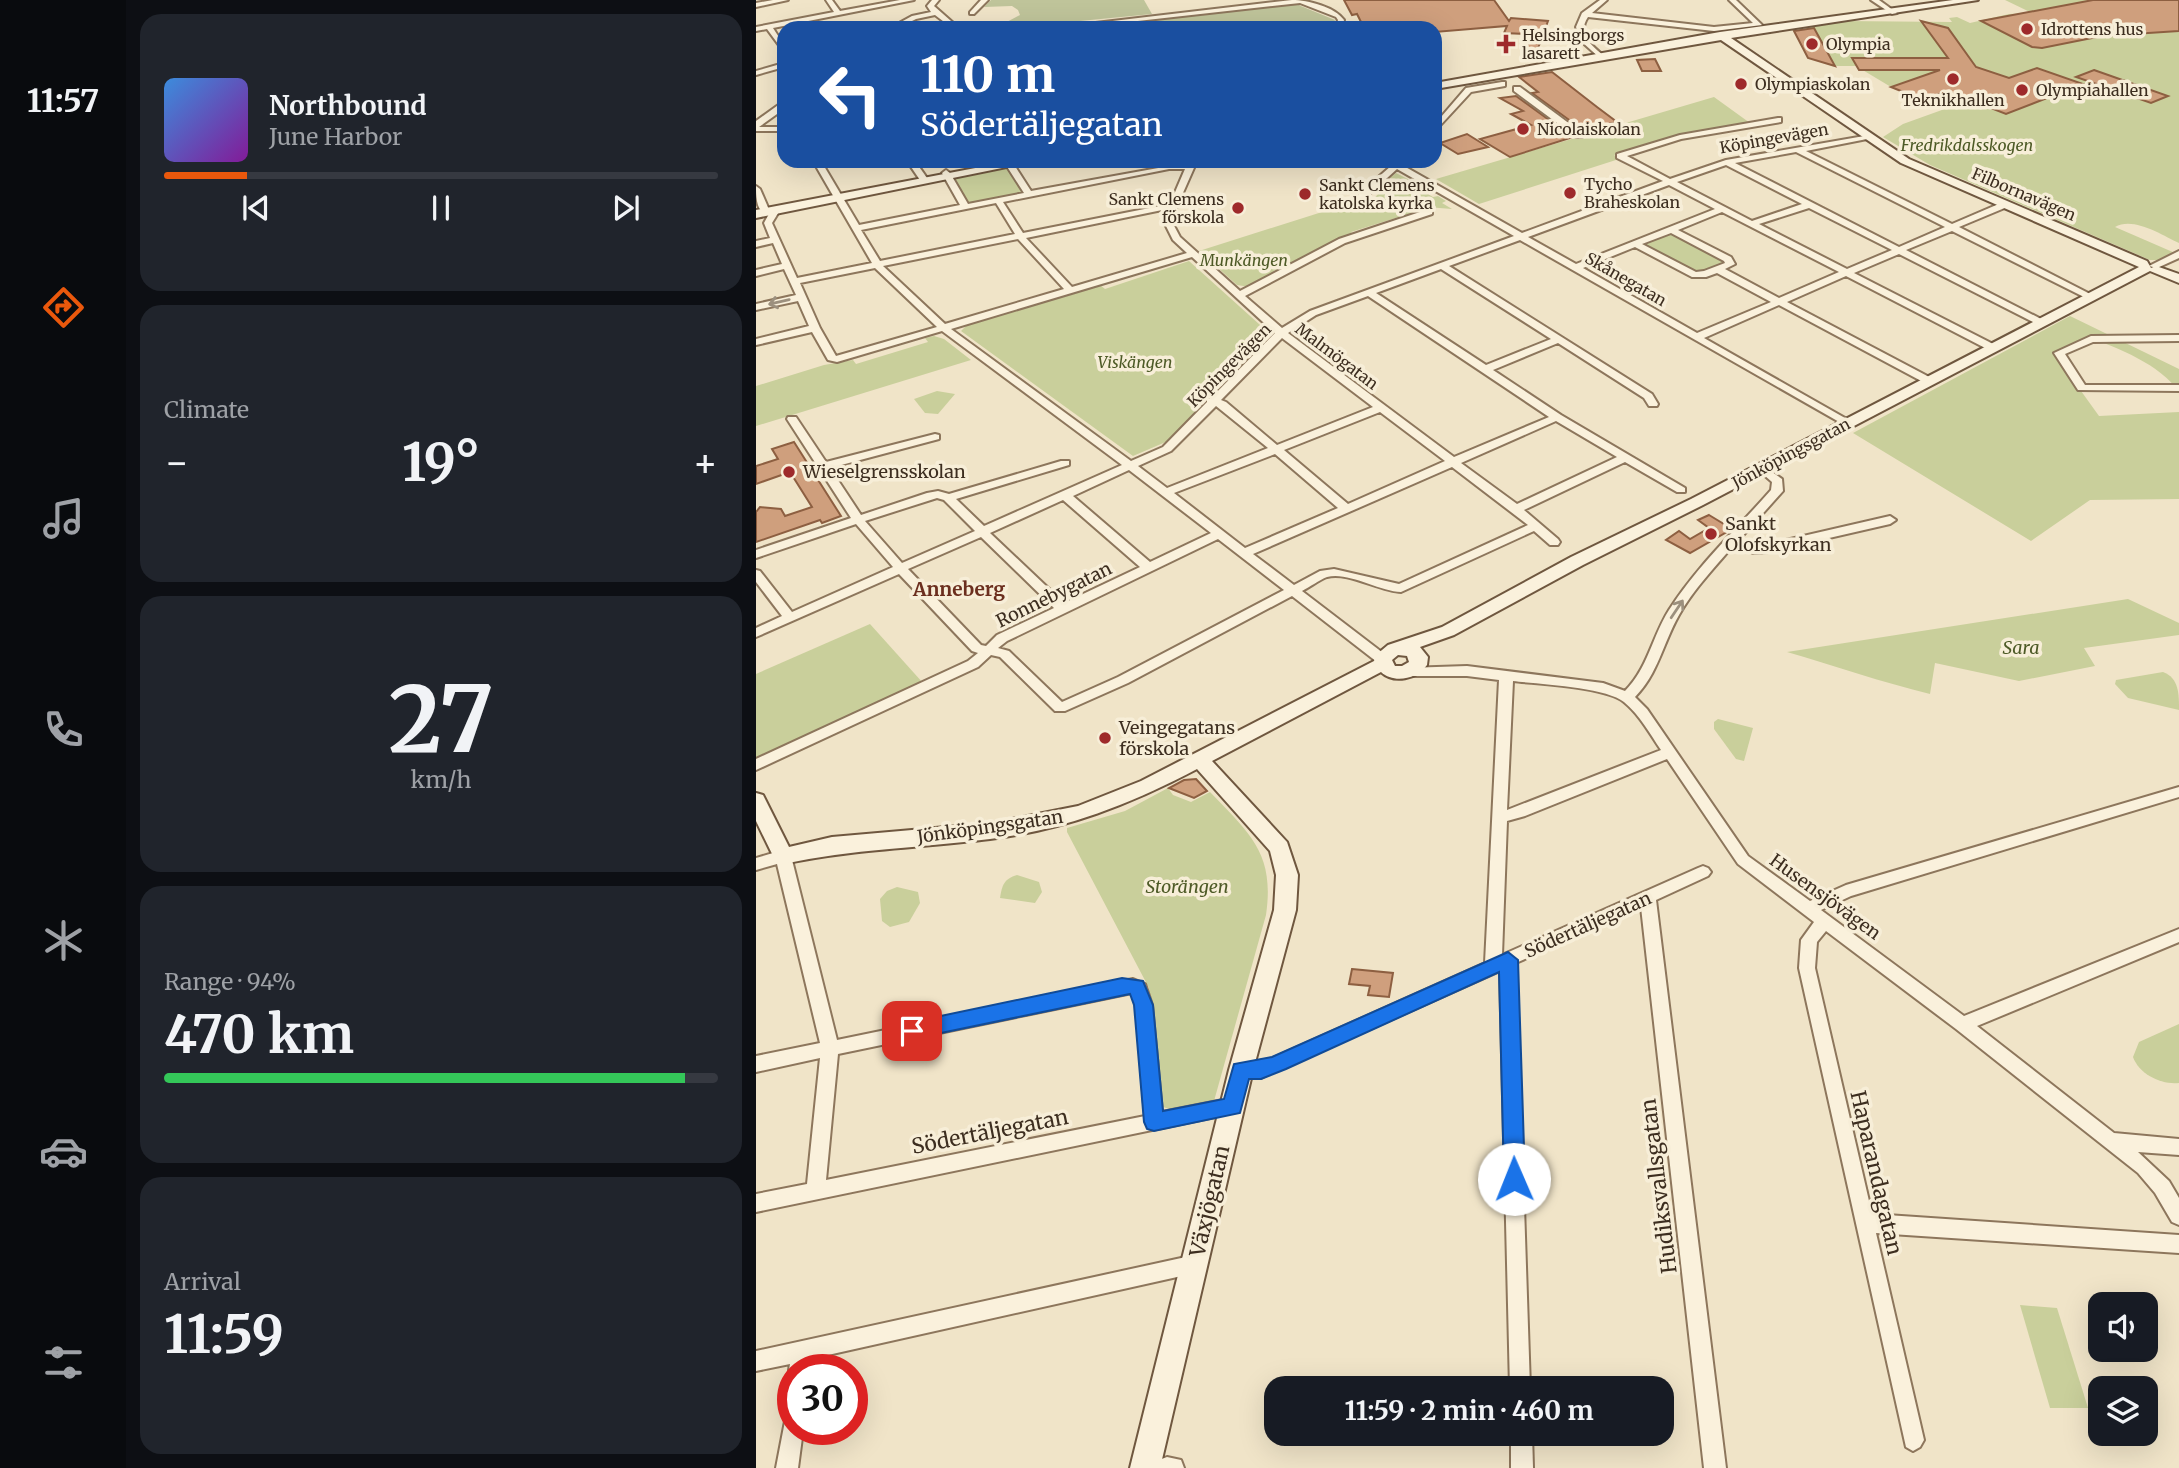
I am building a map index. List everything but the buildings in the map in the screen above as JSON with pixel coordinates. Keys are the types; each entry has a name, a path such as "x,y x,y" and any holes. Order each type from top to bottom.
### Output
{"street":[{"path":"756,5 785,0"},
{"path":"829,0 838,13"},
{"path":"799,21 911,0"},
{"path":"936,0 930,5 947,21"},
{"path":"972,13 985,0"},
{"path":"1599,55 1579,34 1580,19 1604,0"},
{"path":"1584,14 1719,34 1757,23 1734,0 1723,1"},
{"path":"1874,0 1892,11 1954,0"},
{"path":"1442,83 1719,34 1973,0"},
{"path":"1120,21 1303,1 1340,18 1340,21"},
{"path":"906,21 936,13"},
{"path":"756,29 777,25"},
{"path":"769,27 777,39"},
{"name":"Filbornavägen","path":"1719,34 1867,137 1913,165 2179,279"},
{"path":"756,73 777,67"},
{"path":"1442,122 1469,90 1502,84"},
{"path":"1517,89 1579,135"},
{"path":"756,127 777,110"},
{"path":"1778,120 1681,137 1620,156 1993,348"},
{"path":"756,127 777,128"},
{"name":"Köpingevägen","path":"756,633 902,570 1172,446 1211,401 1281,334 1313,313 1726,162 1867,137"},
{"path":"1796,149 2091,297"},
{"path":"1726,162 2042,323"},
{"path":"821,168 876,264 944,329 1131,466 1291,591 1331,619 1400,659 1467,671 1602,688 1627,697 1642,684 1650,671 1673,613 1778,488 1776,479 1762,468"},
{"path":"916,168 923,178"},
{"path":"838,197 980,168"},
{"path":"1012,168 1029,194"},
{"path":"1134,168 1138,173"},
{"path":"856,228 1167,168"},
{"path":"795,281 1018,234 1171,206 1189,168"},
{"path":"1362,196 1391,168"},
{"name":"Skånegatan","path":"1404,168 1848,424"},
{"path":"764,213 947,175"},
{"path":"947,175 965,206"},
{"path":"756,189 775,240 815,328 832,358 837,359 1194,254"},
{"path":"998,200 1018,234 1071,291"},
{"path":"1751,223 1809,205"},
{"path":"1697,337 2004,205"},
{"name":"Malmögatan","path":"1171,206 1168,226 1194,254 1281,334 1516,509 1554,542"},
{"path":"1575,268 1722,209"},
{"path":"1239,295 1342,241 1429,212"},
{"path":"1635,244 1695,275 1730,264 1730,260 1670,229"},
{"path":"756,244 775,240"},
{"path":"2149,267 2179,254"},
{"path":"756,273 788,266"},
{"path":"1443,266 1648,396 1653,404"},
{"name":"Jönköpingsgatan","path":"756,864 824,846 992,831 1070,816 1130,794 1361,675 1400,659 1577,561 2149,267"},
{"path":"1717,270 1929,382"},
{"path":"1370,293 1557,417 1681,490"},
{"path":"756,307 801,297"},
{"path":"756,342 815,328"},
{"path":"2179,338 2099,338 2080,342 2059,353 2082,388 2179,388"},
{"path":"1485,369 1560,339"},
{"path":"1211,401 1222,404 1346,508"},
{"path":"1165,493 1381,408"},
{"path":"1244,553 1557,417"},
{"path":"792,419 860,518 864,528 902,570 977,648 1004,654 1058,708 1066,707 1123,680 1291,591 1335,572 1390,588 1404,587 1534,527"},
{"path":"824,466 935,437"},
{"path":"1516,509 1625,458"},
{"path":"948,498 1065,463"},
{"path":"756,554 938,494 948,498 1062,609"},
{"path":"1066,496 1149,568"},
{"path":"1732,542 1754,549 1768,548 1889,520"},
{"name":"Ronnebygatan","path":"756,765 973,664 1002,639 1219,534"},
{"path":"756,574 790,618"},
{"path":"1506,676 1500,817 1501,963 1519,1376"},
{"name":"Husensjövägen","path":"1627,697 1670,752 1743,860 2112,1140 2154,1177 2179,1216"},
{"path":"1500,817 1520,812 1670,752"},
{"name":"Växjögatan","path":"1144,1468 1241,1070 1285,910 1287,876 1280,848 1199,759"},
{"path":"1809,909 1846,891 2179,793"},
{"path":"756,800 783,856 830,1048 816,1190"},
{"name":"Södertäljegatan","path":"1241,1070 1261,1070 1279,1063 1703,872"},
{"name":"Hudiksvallsgatan","path":"1648,899 1715,1468"},
{"name":"Haparandagatan","path":"1825,920 1809,940 1807,968 1913,1440"},
{"path":"1962,1024 2179,935"},
{"path":"756,1064 1133,986 1142,994 1144,1005 1154,1122"},
{"name":"Södertäljegatan","path":"756,1203 1233,1106"},
{"path":"2112,1140 2179,1147"},
{"path":"1864,1223 2179,1244"},
{"path":"829,1354 1195,1264"},
{"path":"756,1361 777,1361"},
{"path":"787,1468 790,1445"},
{"path":"1521,1446 1522,1468"},
{"path":"1167,1468 1173,1468"}],"green space":[{"path":"991,0 1144,0 1152,14 1080,21 1009,21 1020,15 1012,6 984,7"},
{"name":"Fredrikdalsskogen","path":"2005,0 2179,0 2179,243 2139,225 2122,224 2115,227 2175,253 2159,260 2150,260 1930,165 1883,137 1903,124 1953,106 1938,105 1891,87 1856,66 1833,66 1808,58 1794,31 1842,21 1952,22 1949,18 1957,17 1970,23 2009,14 2032,13"},
{"path":"1296,4 1335,20 1334,21 1130,21"},
{"path":"1714,97 1750,123 1678,135 1614,155 1619,159 1479,204 1436,179"},
{"path":"1009,168 1025,193 969,204 955,179"},
{"name":"Munkängen","path":"1396,173 1425,188 1421,190 1433,197 1438,196 1446,201 1442,203 1452,209 1427,207 1405,219 1402,216 1351,232 1353,234 1290,265 1284,264 1250,287 1237,285 1199,251 1341,206 1350,198 1374,198 1395,179 1390,178"},
{"path":"1667,232 1727,263 1695,273 1644,246 1643,243"},
{"name":"Viskängen","path":"1189,261 1269,333 1267,340 1175,438 1133,456 961,331 967,325 1100,285 1105,289"},
{"path":"2070,316 2179,369 2179,392 2150,365 2087,337 2053,352 2099,416 2179,412 2179,499 2090,500 2031,541 1853,433"},
{"path":"934,336 944,339 971,360 756,426 756,386 824,365 853,360 856,364 928,342 925,338"},
{"path":"937,391 955,394 938,414 925,413 914,399"},
{"name":"Sara","path":"2128,599 2179,623 2179,635 2084,648 2095,666 2019,681 1935,663 1930,694 1787,652"},
{"path":"870,624 923,683 756,758 756,674"},
{"path":"2163,672 2175,682 2179,710 2128,698 2115,684 2116,680"},
{"path":"1718,719 1753,728 1744,761 1736,759 1714,729 1714,722"},
{"name":"Storängen","path":"1168,788 1173,795 1191,802 1210,792 1248,833 1256,846 1267,876 1268,894 1266,915 1214,1101 1177,1110 1159,1103 1149,988 1067,832 1067,828 1125,811"},
{"path":"1017,875 1039,882 1042,892 1035,903 1000,898 1004,883"},
{"path":"897,887 918,892 920,903 909,922 890,927 882,921 880,899 887,891"},
{"path":"2179,1024 2179,1083 2158,1080 2140,1069 2133,1057 2139,1042"},
{"path":"2020,1305 2057,1308 2088,1408 2050,1408"}],"place":[{"name":"Idrottens hus","path":"2027,29"},
{"name":"Helsingborgs lasarett","path":"1506,44"},
{"name":"Olympia","path":"1812,44"},
{"name":"Teknikhallen","path":"1953,79"},
{"name":"Olympiaskolan","path":"1741,84"},
{"name":"Olympiahallen","path":"2022,90"},
{"name":"Nicolaiskolan","path":"1523,129"},
{"name":"Tycho Braheskolan","path":"1570,193"},
{"name":"Sankt Clemens katolska kyrka","path":"1305,194"},
{"name":"Sankt Clemens förskola","path":"1238,208"},
{"name":"Wieselgrensskolan","path":"789,472"},
{"name":"Sankt Olofskyrkan","path":"1711,534"},
{"name":"Veingegatans förskola","path":"1105,738"}],"district":[{"name":"Anneberg","path":"959,589"}],"route":[{"path":"912,1031 1122,986 1136,987 1142,994 1144,1005 1154,1122 1233,1106 1241,1070 1256,1071 1279,1063 1508,960 1514,1179"}]}
